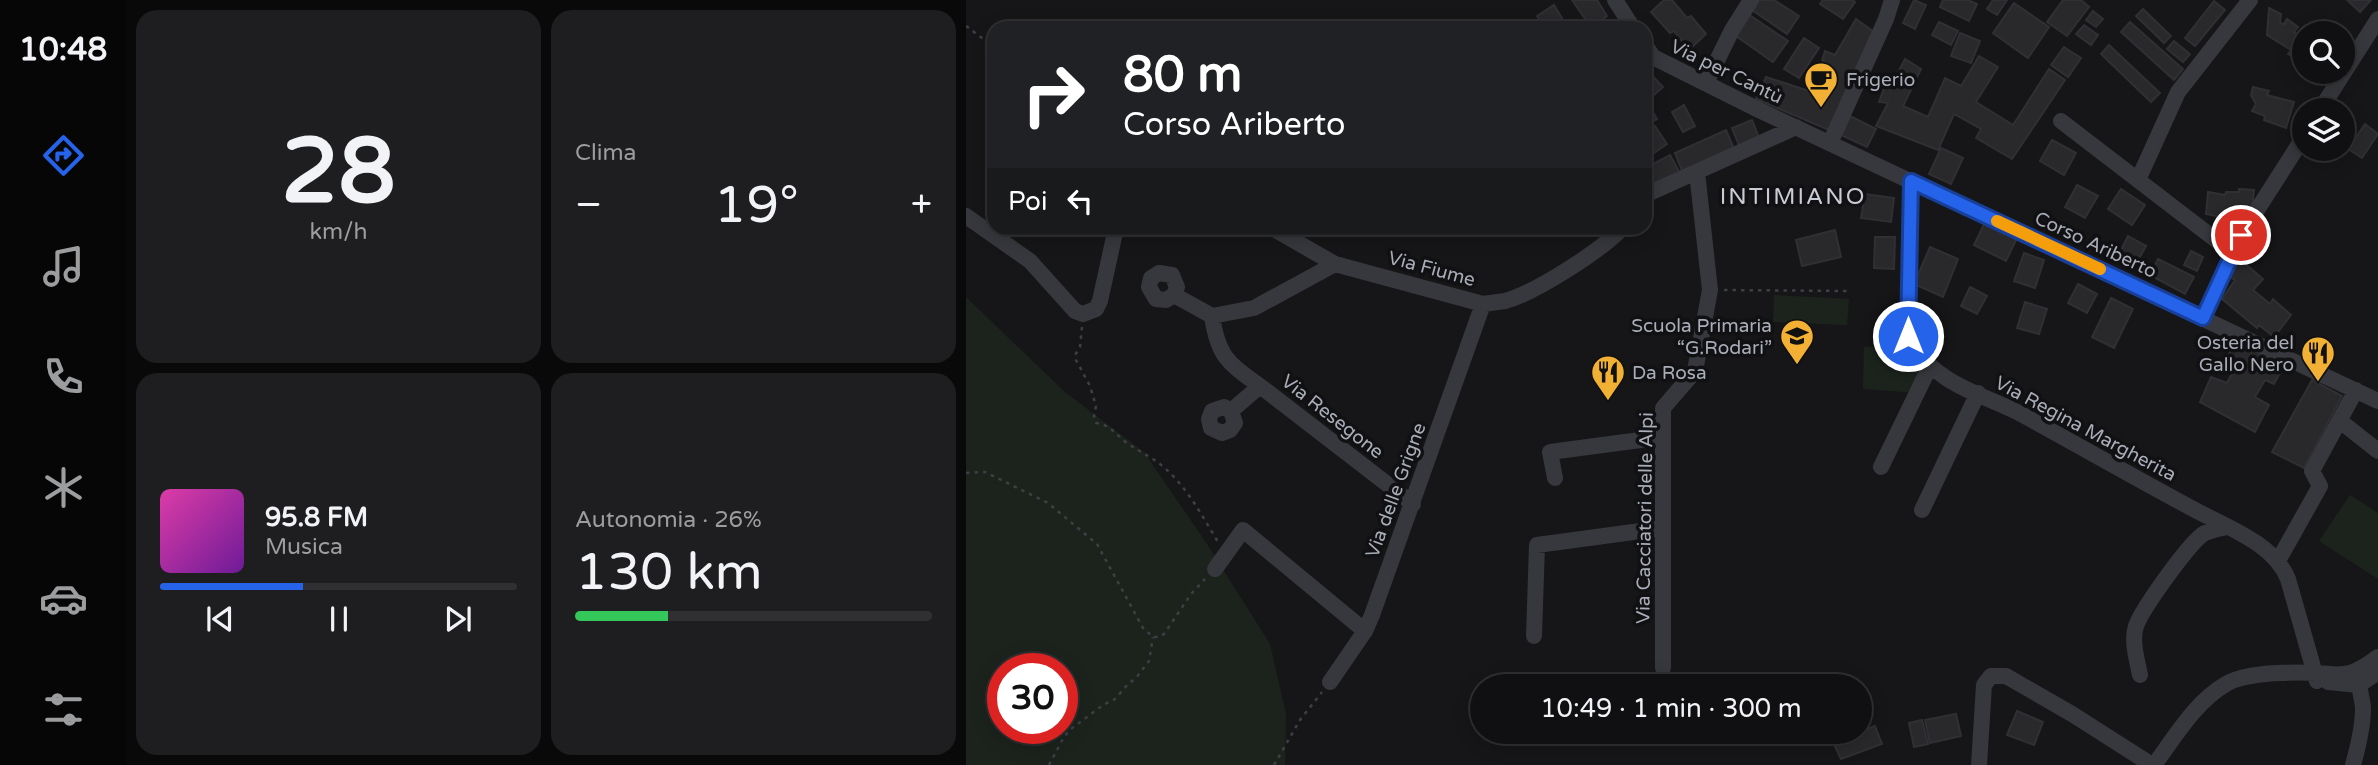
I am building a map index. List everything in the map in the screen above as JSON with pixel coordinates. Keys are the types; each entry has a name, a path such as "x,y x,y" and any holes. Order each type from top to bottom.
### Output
{"street":[{"path":"1615,0 1628,21"},
{"path":"1706,83 1732,30 1751,0"},
{"path":"1830,143 1892,0"},
{"path":"2138,180 2178,92 2250,0"},
{"path":"2328,98 2378,19"},
{"name":"Via per Cantù","path":"1652,56 1796,127"},
{"path":"2061,121 2233,253"},
{"path":"1652,192 1796,127"},
{"name":"Corso Ariberto","path":"1796,127 2378,401"},
{"path":"2203,318 2241,235 2292,155"},
{"name":"Via Cacciatori delle Alpi","path":"1663,668 1663,408 1695,371 1710,290 1697,172"},
{"name":"Via Regina Margherita","path":"1911,181 1908,336 1919,357 1945,378 2075,443 2227,527 2278,561"},
{"path":"966,216 987,231"},
{"path":"993,235 1030,261 1075,311 1083,314 1096,309 1100,301 1114,235"},
{"name":"Via Fiume","path":"1284,235 1335,264 1483,304 1507,300 1536,287 1591,255 1614,235"},
{"path":"1174,295 1212,316 1254,308 1335,264"},
{"name":"Via delle Grigne","path":"1330,682 1365,631 1483,304"},
{"name":"Via Resegone","path":"1212,316 1219,349 1230,365 1413,504"},
{"path":"1881,467 1930,366"},
{"path":"1231,411 1260,386"},
{"path":"2316,677 2288,579 2278,561 2320,486 2312,471 2356,390"},
{"path":"1922,510 1978,393"},
{"path":"2340,421 2378,451"},
{"path":"1555,478 1550,452 1664,437"},
{"path":"2140,675 2134,641 2137,625 2195,540 2205,533 2227,527"},
{"path":"1534,636 1537,545 1663,528"},
{"path":"1219,563 1243,530 1365,631"},
{"path":"1979,765 1984,685 1991,676 2006,676 2153,765 2198,707 2229,682 2260,676 2340,675 2351,673 2378,659"},
{"path":"2353,765 2363,710 2359,679 2378,659"},
{"path":"2316,677 2359,685 2378,672"}],"path":[{"path":"966,26 987,42"},
{"path":"1710,290 1849,291"},
{"path":"966,473 985,472 1048,503 1097,544 1143,628 1153,637 1159,638 1164,634 1191,594 1219,563 1204,518 1187,492 1154,459 1128,444 1103,424 1096,423 1096,406 1090,386 1075,355 1080,347 1083,314"},
{"path":"1049,765 1071,729 1115,699 1149,662 1153,637"},
{"path":"1274,765 1300,720 1330,682"}],"shaded area":[{"path":"1774,295 1849,299 1847,325 1773,322"},
{"path":"966,297 1065,392 1144,452 1207,544 1270,644 1286,714 1285,765 966,765"},
{"path":"1904,345 1930,366 1917,393 1863,389 1864,347"},
{"path":"2350,495 2378,513 2378,579 2319,541"}],"building":[{"path":"1572,0 1597,0 1607,16 1600,21 1587,21"},
{"path":"1664,0 1672,0 1687,18 1691,16 1706,34 1689,50 1674,31 1670,33 1651,12"},
{"path":"1758,0 1774,0 1799,16 1787,34 1752,10"},
{"path":"1823,0 1855,2 1843,19 1820,4"},
{"path":"1914,0 1926,5 1915,29 1903,23"},
{"path":"1943,0 1968,0 1977,4 1969,21 1940,7"},
{"path":"1993,0 2007,0 1997,15 1987,9"},
{"path":"2063,0 2081,0 2089,7 2067,36 2047,22"},
{"path":"2347,0 2371,0 2360,12"},
{"path":"2214,1 2225,10 2195,46 2185,38"},
{"path":"2014,3 2049,27 2028,58 1993,33"},
{"path":"1554,5 1564,21 1540,21 1537,16"},
{"path":"2269,8 2281,14 2280,22 2283,25 2287,19 2292,23 2292,56 2288,54 2291,50 2267,35"},
{"path":"2143,9 2171,36 2164,43 2136,16"},
{"path":"2093,11 2103,19 2096,27 2086,20"},
{"path":"1748,14 1788,41 1773,62 1733,34"},
{"path":"1856,19 1877,34 1829,130 1756,99 1766,77 1815,93 1830,66 1822,60 1825,51 1835,55"},
{"path":"1939,22 1958,31 1951,45 1932,35"},
{"path":"2130,22 2183,69 2174,80 2121,32"},
{"path":"2084,25 2098,35 2091,45 2076,34"},
{"path":"1960,33 1980,41 1971,63 1951,56"},
{"path":"1804,38 1819,48 1799,78 1784,69"},
{"path":"2174,41 2190,54 2183,62 2167,49"},
{"path":"2109,45 2160,93 2151,102 2101,54"},
{"path":"2064,47 2081,58 2068,77 2051,65"},
{"path":"1979,56 1998,67 1976,102 2013,125 2049,69 2065,80 2012,159 1976,138 1981,129 1954,114 1938,150 1876,126 1888,103 1879,102 1887,80 1893,82 1905,59 1921,69 1903,106 1928,117 1945,78 1961,86"},
{"path":"1652,75 1663,87 1652,97"},
{"path":"2253,87 2269,91 2267,95 2292,101 2286,128 2264,120 2265,116 2252,111 2256,104 2251,95"},
{"path":"1684,105 1695,126 1683,132 1672,112"},
{"path":"1850,116 1876,129 1867,147 1841,135"},
{"path":"1752,120 1760,140 1740,148 1732,128"},
{"path":"2365,124 2378,134 2362,158 2355,154 2355,139"},
{"path":"1655,126 1667,144 1652,154 1652,128"},
{"path":"1726,130 1735,151 1683,173 1675,153"},
{"path":"2052,140 2076,153 2064,175 2040,161"},
{"path":"1941,148 1963,158 1951,184 1929,174"},
{"path":"1670,155 1680,173 1652,187 1652,164"},
{"path":"2077,185 2098,196 2085,218 2065,207"},
{"path":"2121,189 2145,205 2132,225 2108,209"},
{"path":"2239,189 2254,190 2252,209 2246,209 2245,215 2236,213 2235,220 2206,214 2208,192 2225,195 2226,192 2239,192"},
{"path":"1865,194 1894,198 1891,222 1861,218"},
{"path":"1985,222 2017,238 2006,261 1974,245"},
{"path":"1835,230 1841,257 1802,266 1796,240"},
{"path":"2128,236 2146,246 2136,264 2119,254"},
{"path":"1875,237 1895,237 1894,269 1874,268"},
{"path":"1930,247 1958,259 1943,297 1914,284"},
{"path":"2191,251 2203,257 2197,271 2184,265"},
{"path":"2024,253 2044,260 2035,288 2014,281"},
{"path":"2158,259 2194,277 2185,294 2150,275"},
{"path":"2241,260 2263,279 2253,290 2270,304 2273,299 2291,315 2274,337 2259,325 2257,328 2222,299 2235,280 2228,276"},
{"path":"2078,284 2097,294 2087,313 2068,303"},
{"path":"1970,287 1987,296 1977,314 1961,306"},
{"path":"2111,298 2133,309 2114,348 2092,337"},
{"path":"2025,302 2047,309 2039,334 2017,328"},
{"path":"2236,340 2283,367 2274,384 2265,380 2255,397 2269,405 2255,432 2200,402 2211,377 2227,383 2235,368 2226,360"},
{"path":"2312,380 2342,396 2304,468 2272,452"},
{"path":"2017,711 2043,722 2034,745 2007,735"},
{"path":"1956,714 1961,736 1930,743 1925,720"},
{"path":"1922,720 1928,744 1914,747 1909,723"},
{"path":"1875,726 1882,744 1841,759 1834,744 1872,744 1872,727"}],"slow traffic":[{"path":"1997,221 2100,269"}],"place":[{"name":"Frigerio","path":"1821,109"},
{"name":"Scuola Primaria “G.Rodari”","path":"1797,366"},
{"name":"Osteria del Gallo Nero","path":"2318,383"},
{"name":"Da Rosa","path":"1608,402"}],"district":[{"name":"INTIMIANO","path":"1793,196"}],"route":[{"path":"1908,336 1911,181 2203,318 2241,235"}]}
